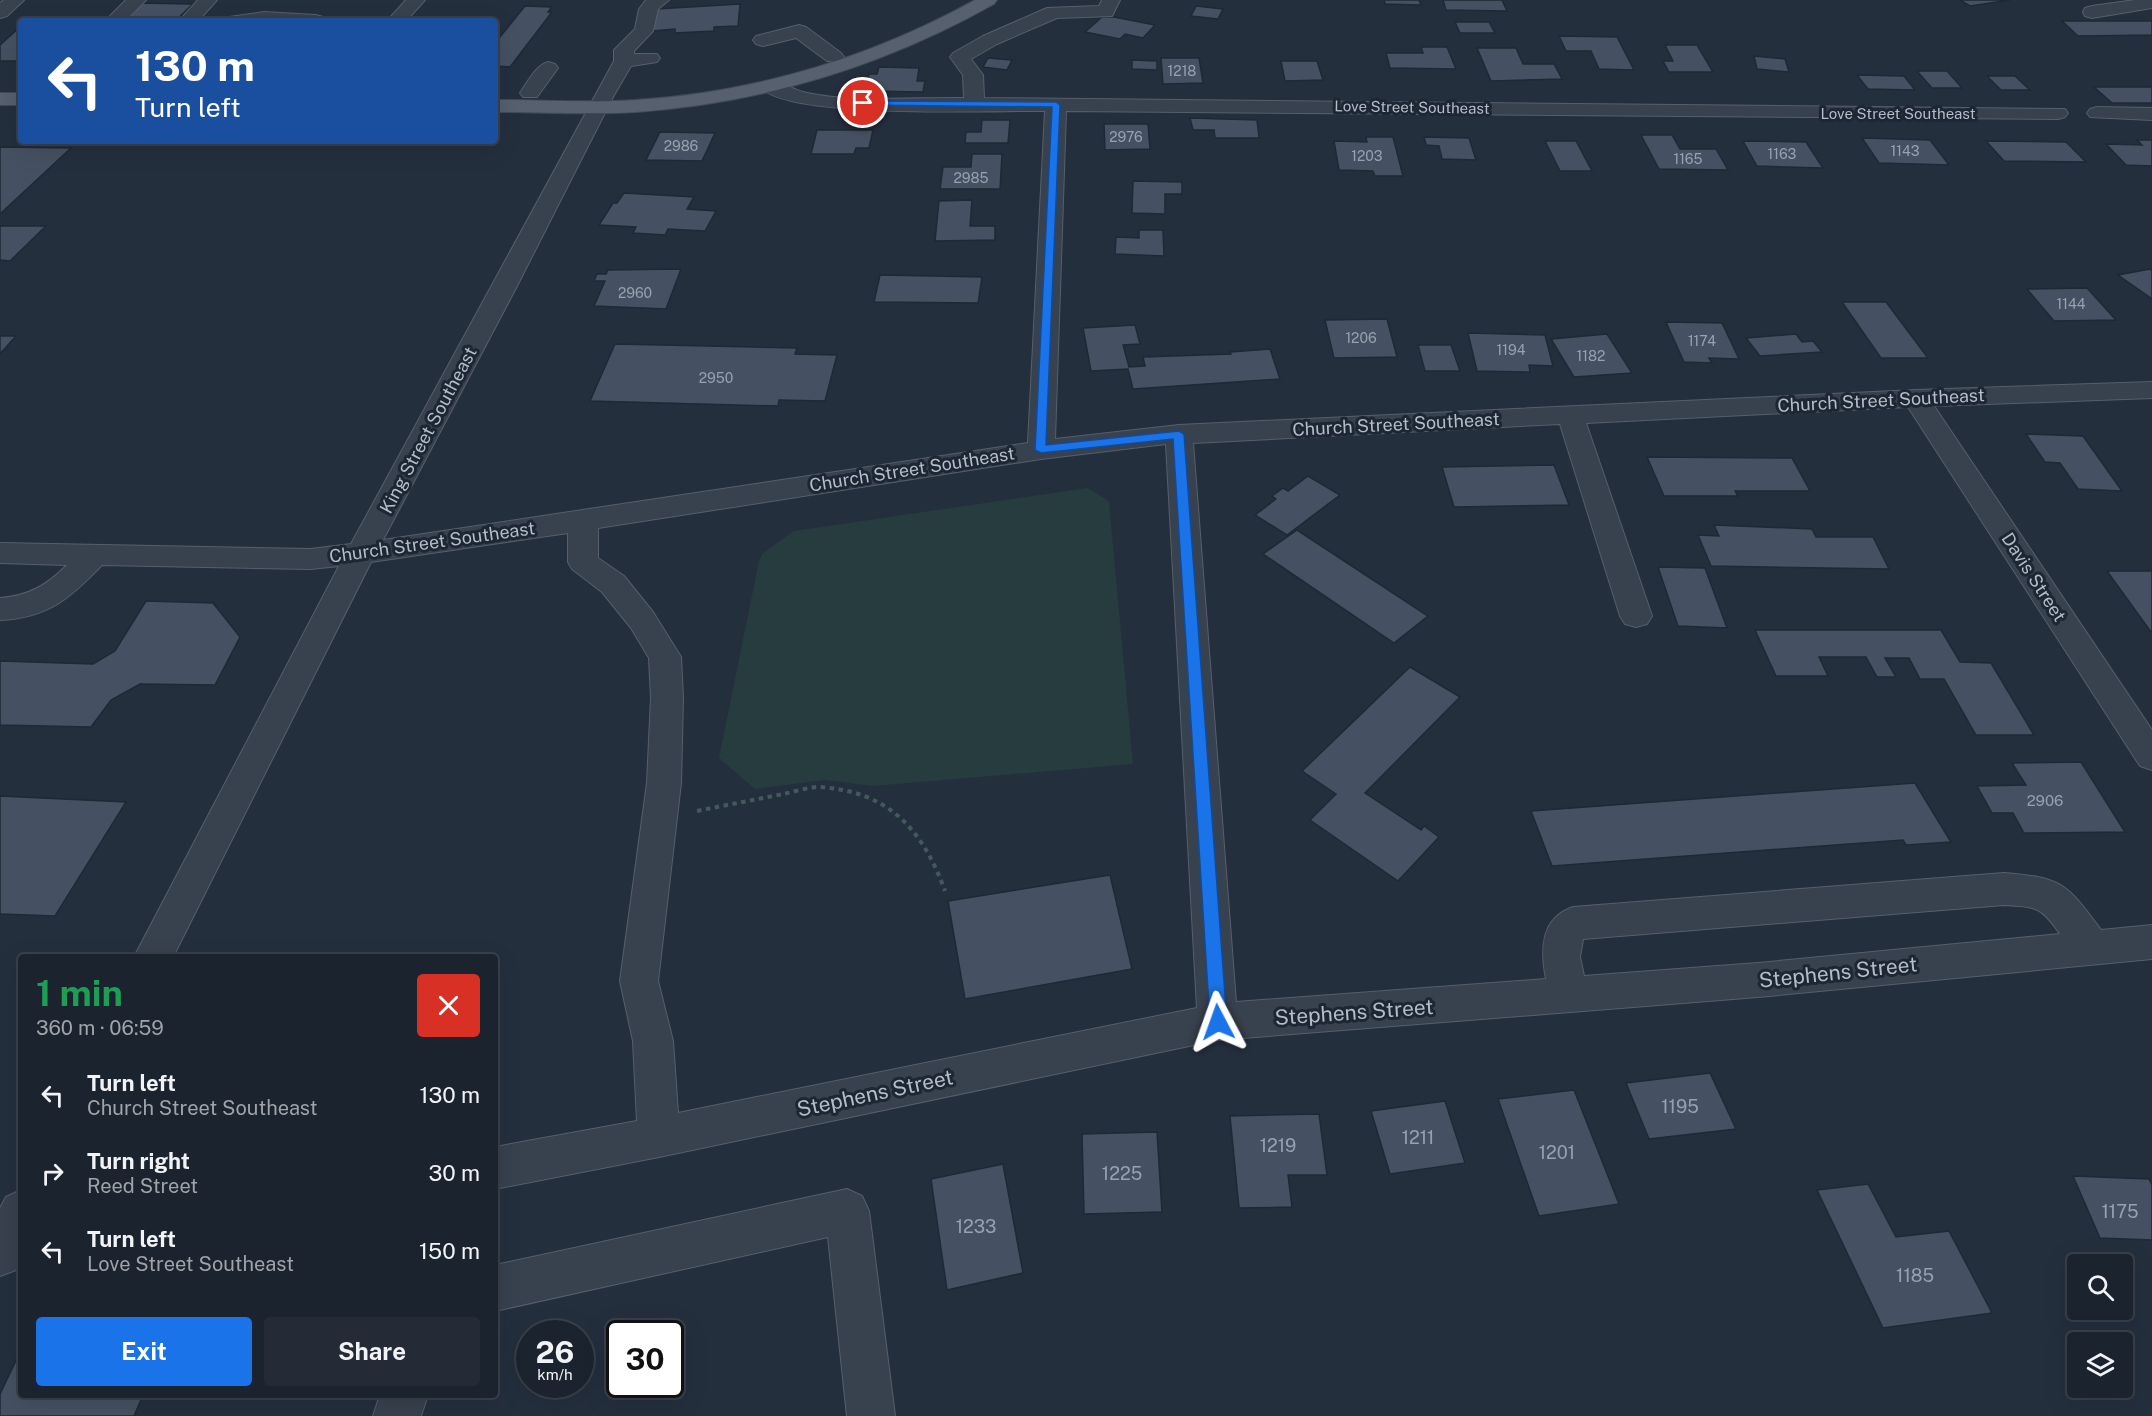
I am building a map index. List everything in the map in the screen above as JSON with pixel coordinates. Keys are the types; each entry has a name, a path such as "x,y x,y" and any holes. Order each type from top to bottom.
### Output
{"main road":[{"path":"498,93 530,93 600,101 757,77 834,57 927,20 962,0"},
{"path":"498,106 693,100 770,86 832,71 888,51 932,32 988,0"},
{"path":"0,81 18,81"},
{"path":"0,99 18,99"}],"street":[{"path":"0,12 15,0"},
{"path":"117,18 137,0"},
{"path":"191,18 208,0"},
{"path":"399,18 416,0"},
{"name":"King Street Southeast","path":"155,954 361,553 505,286 600,101 624,61 624,50 645,28 647,10 652,3 660,0"},
{"path":"974,104 973,75 960,57 1050,6 1105,12 1111,0"},
{"path":"2092,12 2152,3"},
{"path":"763,40 799,31 834,57"},
{"path":"624,61 650,58"},
{"path":"530,93 548,68"},
{"name":"Love Street Southeast","path":"770,86 790,96 810,101 2058,113"},
{"path":"1041,450 1056,105"},
{"path":"2097,113 2152,114"},
{"name":"Church Street Southeast","path":"0,553 310,559 1041,450 1179,434 1916,398 2152,390"},
{"name":"Davis Street","path":"1916,398 2152,757"},
{"path":"1570,415 1636,616"},
{"path":"1179,434 1218,1022"},
{"path":"583,520 583,561 613,584 642,620 665,657 667,709 664,783 639,981 653,1041 659,1137"},
{"path":"0,609 17,609 52,596 95,554"},
{"path":"1569,995 1560,948 1564,932 1573,923 2004,889 2041,892 2054,900 2061,905 2091,947"},
{"name":"Stephens Street","path":"498,1167 659,1137 1218,1022 1770,979 2152,942"},
{"path":"0,1198 18,1198"},
{"path":"498,1287 847,1210 871,1416"},
{"path":"0,1254 18,1218"},
{"path":"0,1266 18,1263"},
{"path":"397,1416 403,1398"}],"path":[{"path":"659,818 818,788 864,796 896,813 919,836 937,869 945,891"}],"green space":[{"path":"1087,488 1109,501 1133,764 873,786 825,780 755,789 719,758 759,561 763,553 794,531"}],"building":[{"path":"1384,0 1419,0 1421,5 1385,4"},
{"path":"1443,0 1502,0 1507,11 1446,10"},
{"path":"1960,0 2010,0 1970,6"},
{"path":"138,3 193,4 178,18 121,18"},
{"path":"740,4 738,26 714,27 714,31 675,33 675,29 652,31 656,9"},
{"path":"525,6 552,7 548,12 552,12 510,67 498,66 498,39"},
{"path":"1196,6 1223,9 1218,19 1191,16"},
{"path":"1102,17 1155,25 1143,38 1125,34 1120,39 1085,32"},
{"path":"2062,21 2152,21 2152,35 2078,36"},
{"path":"1455,22 1489,22 1495,33 1460,33"},
{"path":"18,29 18,61 0,61 0,45"},
{"path":"1559,36 1617,37 1634,70 1599,69 1591,51 1566,51"},
{"path":"1665,45 1697,45 1713,72 1669,72 1663,61 1673,61"},
{"path":"1421,47 1447,47 1456,69 1390,68 1386,53 1423,53"},
{"path":"1477,48 1516,48 1523,64 1554,64 1562,79 1491,81"},
{"path":"1754,56 1785,59 1789,72 1757,69"},
{"path":"988,58 1012,60 1007,70 983,67"},
{"path":"1161,58 1199,58 1203,83 1163,84"},
{"path":"1132,60 1157,61 1157,70 1132,69"},
{"path":"1281,61 1317,61 1323,80 1285,81"},
{"path":"879,67 919,68 917,81 925,81 923,92 864,91 869,74 877,74"},
{"path":"1917,71 1947,71 1962,88 1932,88"},
{"path":"1857,75 1904,76 1915,90 1868,89"},
{"path":"1987,76 2015,76 2030,90 2001,90"},
{"path":"2094,87 2152,87 2152,103 2112,103"},
{"path":"1190,118 1257,120 1259,138 1215,138 1214,130 1193,130"},
{"path":"982,120 1010,120 1008,143 965,143 966,132 981,132"},
{"path":"1104,124 1148,124 1150,149 1105,150"},
{"path":"817,130 873,130 869,148 856,148 854,154 811,154"},
{"path":"660,132 715,133 702,161 646,160"},
{"path":"1641,135 1672,135 1680,149 1716,149 1728,170 1659,169"},
{"path":"1366,137 1393,137 1403,176 1375,176 1373,171 1339,170 1334,141 1367,142"},
{"path":"1424,137 1469,138 1476,160 1442,159 1439,146 1426,145"},
{"path":"1862,138 1930,140 1949,165 1879,163"},
{"path":"2137,140 2152,140 2152,166 2126,165 2106,144 2142,145"},
{"path":"1545,141 1576,141 1592,171 1560,171"},
{"path":"1743,141 1806,142 1823,168 1757,166"},
{"path":"1986,141 2066,142 2086,162 2004,161"},
{"path":"0,147 71,148 0,214"},
{"path":"972,154 1002,154 1000,189 940,189 943,167 971,167"},
{"path":"1133,181 1182,182 1182,194 1165,194 1165,214 1132,213"},
{"path":"624,193 694,197 687,209 716,211 705,231 668,229 665,235 633,233 636,227 599,225 613,203 617,203"},
{"path":"972,200 970,226 995,226 995,240 935,241 939,201"},
{"path":"0,226 46,226 10,261 0,260"},
{"path":"1139,230 1163,230 1164,256 1115,254 1116,237 1139,238"},
{"path":"681,269 666,309 594,306 605,281 594,281 597,274 606,274 608,270"},
{"path":"2150,269 2152,271 2152,299 2118,275"},
{"path":"880,275 982,277 978,303 874,302"},
{"path":"2087,288 2116,320 2054,321 2027,289"},
{"path":"1842,302 1886,302 1928,358 1881,358"},
{"path":"1387,319 1397,357 1334,358 1325,320"},
{"path":"1666,322 1722,323 1739,359 1709,358 1712,363 1684,362"},
{"path":"1135,325 1140,344 1123,345 1129,367 1145,366 1143,357 1231,354 1230,352 1270,349 1280,379 1133,389 1128,369 1091,371 1083,328"},
{"path":"1468,333 1545,335 1553,366 1529,365 1530,372 1477,371"},
{"path":"1607,334 1632,373 1574,377 1551,339"},
{"path":"1796,334 1802,342 1813,341 1822,352 1760,356 1746,338"},
{"path":"0,336 16,336 0,354"},
{"path":"615,344 797,348 795,354 837,355 825,401 779,400 778,406 590,401"},
{"path":"1418,345 1451,345 1460,371 1425,371"},
{"path":"2026,434 2083,436 2122,491 2078,489 2060,463 2045,462"},
{"path":"1647,457 1792,458 1810,491 1735,491 1738,496 1664,496"},
{"path":"1554,465 1569,505 1454,507 1442,467"},
{"path":"1308,476 1340,495 1287,535 1255,515 1276,499 1272,496 1283,488 1288,491"},
{"path":"1714,525 1812,529 1816,537 1873,537 1889,569 1711,566 1698,535 1719,536"},
{"path":"1297,530 1428,616 1394,643 1263,554"},
{"path":"1658,567 1705,568 1727,628 1678,626"},
{"path":"2107,571 2152,571 2152,632 2151,632"},
{"path":"146,601 213,603 240,637 215,685 140,684 111,700 91,727 0,725 0,661 93,664 115,651"},
{"path":"1755,630 1941,630 1960,662 1991,663 2034,735 1976,735 1944,679 1920,679 1909,658 1885,658 1896,677 1877,677 1866,657 1819,657 1828,676 1776,676"},
{"path":"1410,667 1460,697 1365,793 1421,830 1424,826 1439,837 1398,881 1310,820 1336,794 1302,771"},
{"path":"2081,762 2125,832 2024,833 2013,813 1992,813 1977,786 2026,785 2012,763"},
{"path":"1915,783 1951,842 1906,845 1903,840 1552,866 1531,811"},
{"path":"0,796 126,802 55,916 0,914"},
{"path":"1110,875 1132,969 965,999 948,901"},
{"path":"1710,1073 1736,1129 1649,1139 1626,1083"},
{"path":"1574,1090 1619,1204 1539,1216 1498,1099"},
{"path":"1445,1101 1465,1163 1390,1174 1371,1111"},
{"path":"1319,1114 1327,1175 1288,1175 1292,1207 1239,1208 1230,1116"},
{"path":"1157,1132 1162,1212 1084,1214 1082,1134"},
{"path":"1003,1164 1023,1273 947,1290 931,1179"},
{"path":"2073,1176 2149,1179 2152,1185 2152,1240 2100,1238"},
{"path":"1868,1184 1896,1237 1949,1231 1992,1313 1883,1328 1817,1190"},
{"path":"18,1356 18,1398 142,1398 134,1416 0,1416 0,1394"}],"route":[{"path":"863,103 1056,105 1041,450 1179,434 1218,1022"}]}
